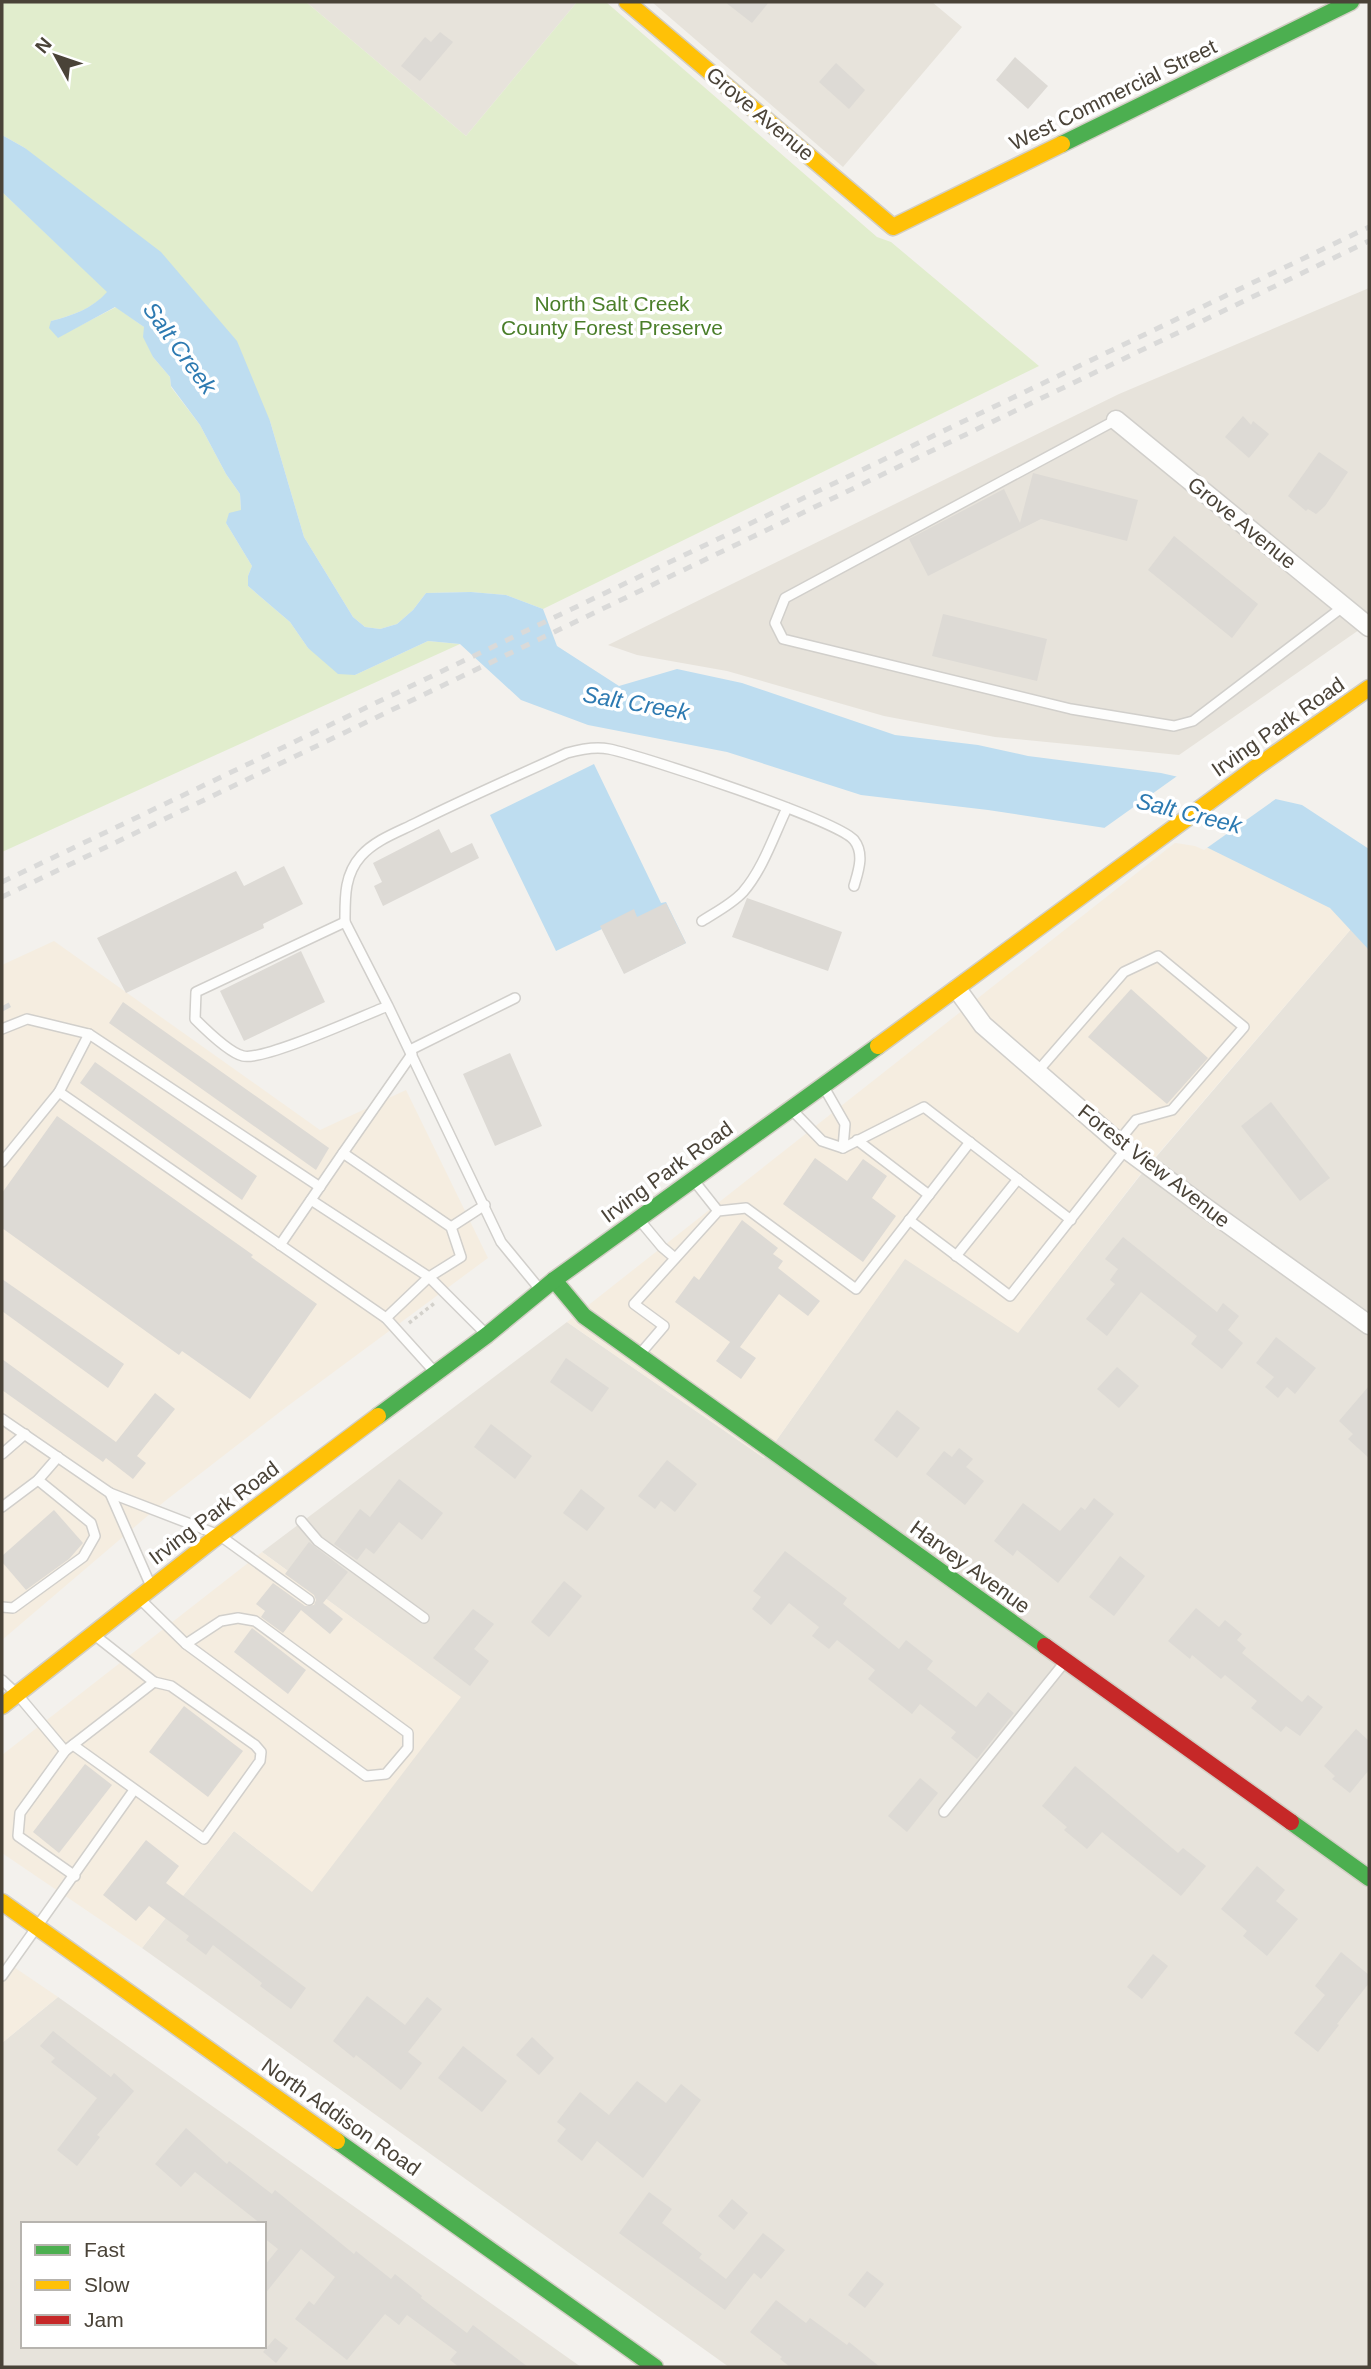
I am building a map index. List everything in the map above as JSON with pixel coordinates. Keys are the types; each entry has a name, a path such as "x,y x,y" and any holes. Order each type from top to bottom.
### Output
{"street":[{"name":"Grove Avenue","path":"627,2 893,227"},
{"name":"West Commercial Street","path":"893,227 1351,2"},
{"name":"Grove Avenue","path":"1116,420 1369,627"},
{"name":"Irving Park Road","path":"2,1706 144,1592 487,1335 548,1285 957,989 1255,768 1369,688"},
{"name":"Forest View Avenue","path":"957,989 979,1020 1122,1145 1369,1325"},
{"name":"Harvey Avenue","path":"548,1285 584,1316 639,1356 1369,1878"},
{"name":"North Addison Road","path":"2,1902 655,2367"}],"lane":[{"path":"1116,420 785,598 775,623 783,639 1071,709 1174,726 1193,721 1344,606"},
{"path":"548,1285 501,1242 411,1052 345,922 345,890 350,873 361,856 377,843 452,804 567,752 586,748 608,748 787,808 842,832 854,840 859,851 860,864 854,886"},
{"path":"702,920 729,904 744,891 787,808"},
{"path":"345,922 196,992 195,1019 216,1039 243,1056 270,1053 388,1006"},
{"path":"909,1220 1010,1296 1071,1220 1136,1120 1172,1110 1244,1027 1158,956 1124,972 1037,1072"},
{"path":"280,1245 411,1052 514,998"},
{"path":"2,1029 27,1019 89,1034 320,1187"},
{"path":"2,1162 59,1092 89,1034"},
{"path":"823,1085 845,1124 843,1147"},
{"path":"59,1092 386,1318 436,1373"},
{"path":"791,1108 822,1140 843,1147 924,1107 1071,1220"},
{"path":"857,1140 929,1195"},
{"path":"639,1356 664,1326 635,1304 718,1211 746,1208 856,1289 970,1142"},
{"path":"343,1153 451,1227 461,1257 429,1276 386,1318"},
{"path":"693,1179 718,1211"},
{"path":"956,1256 1018,1179"},
{"path":"311,1200 429,1276 487,1335"},
{"path":"451,1227 485,1205"},
{"path":"639,1219 675,1258"},
{"path":"2,1419 110,1493 219,1535 309,1600"},
{"path":"2,1454 25,1434"},
{"path":"2,1507 38,1480 58,1457"},
{"path":"2,1607 13,1608 83,1557 95,1536 91,1524 38,1480"},
{"path":"110,1493 144,1592 186,1644 366,1776 386,1774 408,1748 408,1733 255,1622 238,1618 221,1621 186,1644"},
{"path":"301,1521 318,1541 424,1618"},
{"path":"2,1680 69,1748 204,1839 260,1761 261,1752 171,1686 154,1682 92,1633"},
{"path":"944,1812 1065,1661"},
{"path":"75,1875 18,1836 20,1813 69,1748 154,1682"},
{"path":"3,1972 38,1928 134,1790"}],"path":[{"path":"409,1323 438,1301"}],"shaded area":[{"path":"306,2 577,2 466,136"},
{"path":"652,2 932,2 962,27 843,167"},
{"path":"1369,288 1369,623 1179,755 995,737 884,716 727,671 637,655 608,645 1119,394"},
{"path":"1190,831 1369,908 1139,1176 1018,1333 905,1259 764,1458 567,1322"},
{"path":"1369,908 1369,2367 729,2367 142,1948 234,1831 312,1891 460,1697 262,1552 567,1322 764,1458 905,1258 1018,1332 1139,1177"},
{"path":"54,941 320,1130 406,1090 488,1258 285,1408 165,1501 2,1640 2,965"},
{"path":"262,1552 461,1697 312,1892 234,1831 142,1948 2,1853 2,1755"},
{"path":"2,1959 58,1997 2,2043"},
{"path":"58,1997 581,2367 2,2367 2,2043"}],"green space":[{"name":"North Salt Creek County Forest Preserve","path":"2,2 306,2 466,136 577,2 606,2 877,237 891,242 1039,366 543,609 506,595 471,592 426,593 413,610 397,624 380,629 365,627 353,617 304,537 270,421 25,148 2,135"},
{"path":"2,192 108,292 82,311 51,321 58,337 116,307 144,327 153,357 170,377 171,387 200,425 240,494 241,511 226,523 252,566 248,586 290,622 308,648 355,675 428,641 460,644 2,852"}],"water":[{"name":"Salt Creek","path":"2,135 25,148 161,252 237,341 270,421 304,537 353,617 365,627 380,629 397,624 413,610 426,593 471,592 506,595 543,609 557,646 619,686 677,669 742,683 895,735 1161,773 1302,805 1369,849 1369,950 1330,908 1196,842 988,810 861,795 727,752 588,725 521,700 460,644 428,641 355,675 338,674 308,648 290,622 248,586 252,566 226,523 229,513 241,510 240,494 200,425 171,386 170,377 153,357 143,337 144,327 115,307 58,338 49,328 51,321 82,311 107,292 2,192"},
{"path":"594,764 661,903 666,902 686,943 624,973 602,929 556,951 490,815"}],"pier":[{"path":"1180,774 1280,796 1204,850 1195,846 1100,831"}],"building":[{"path":"725,2 769,2 752,23"},
{"path":"440,32 453,42 420,81 401,66 425,37 431,42"},
{"path":"1015,57 1048,86 1028,109 996,80"},
{"path":"836,63 865,90 849,109 819,82"},
{"path":"1243,416 1251,425 1253,421 1269,434 1249,458 1225,437"},
{"path":"1319,452 1348,472 1325,506 1316,514 1308,509 1306,511 1288,496"},
{"path":"1033,473 1138,500 1127,541 1041,519 928,576 909,539 1004,489 1020,523"},
{"path":"1174,536 1258,604 1232,638 1148,570"},
{"path":"943,614 1047,639 1037,681 932,656"},
{"path":"439,829 451,853 472,843 479,858 383,906 374,886 382,882 373,863"},
{"path":"284,866 303,904 263,924 264,928 126,993 97,938 236,871 244,886"},
{"path":"747,898 842,932 828,971 732,937"},
{"path":"666,903 686,943 624,974 600,926 634,909 637,917"},
{"path":"301,951 325,1002 244,1041 220,991"},
{"path":"1131,989 1208,1058 1167,1104 1088,1037"},
{"path":"123,1002 329,1148 316,1170 109,1023"},
{"path":"510,1053 542,1126 495,1146 463,1074"},
{"path":"95,1062 257,1176 242,1200 80,1083"},
{"path":"1271,1102 1330,1178 1300,1201 1241,1126"},
{"path":"57,1116 253,1255 251,1257 317,1304 250,1399 182,1351 179,1355 2,1228 2,1193"},
{"path":"815,1158 847,1181 863,1159 887,1176 872,1198 896,1216 863,1262 783,1204"},
{"path":"742,1220 778,1248 773,1254 783,1261 778,1268 820,1301 808,1316 779,1294 740,1347 756,1358 741,1379 716,1361 730,1342 675,1302 694,1276 699,1280"},
{"path":"1123,1237 1217,1312 1223,1303 1239,1316 1228,1330 1243,1343 1222,1369 1191,1344 1197,1336 1141,1292 1107,1336 1086,1319 1115,1284 1110,1280 1118,1269 1105,1259"},
{"path":"2,1279 124,1364 108,1388 2,1311"},
{"path":"1276,1337 1316,1368 1295,1394 1287,1387 1278,1398 1265,1387 1274,1377 1256,1363"},
{"path":"566,1358 609,1388 592,1412 550,1382"},
{"path":"2,1359 116,1442 155,1393 175,1409 137,1456 146,1463 133,1479 106,1458 103,1462 2,1390"},
{"path":"1117,1367 1139,1386 1119,1408 1097,1389"},
{"path":"1369,1386 1369,1458 1348,1439 1353,1434 1339,1421"},
{"path":"897,1410 920,1428 897,1458 874,1440"},
{"path":"491,1424 532,1456 515,1479 474,1447"},
{"path":"959,1448 973,1459 966,1467 984,1481 965,1505 926,1474 944,1451 952,1457"},
{"path":"667,1460 697,1484 675,1512 661,1501 655,1509 638,1496"},
{"path":"399,1479 443,1513 422,1540 399,1522 374,1554 366,1548 357,1560 334,1544 360,1509 370,1517"},
{"path":"581,1489 605,1508 587,1531 563,1513"},
{"path":"1094,1498 1114,1514 1058,1583 1017,1550 1013,1556 994,1541 1023,1503 1060,1531 1081,1507 1085,1510"},
{"path":"54,1510 83,1543 69,1559 26,1590 2,1562 2,1556"},
{"path":"309,1542 348,1572 323,1603 343,1619 330,1634 301,1610 283,1633 261,1617 265,1611 256,1604 273,1583 305,1606 314,1605 314,1595 285,1574"},
{"path":"785,1551 847,1598 843,1604 899,1649 906,1640 933,1661 927,1669 976,1707 988,1692 1014,1713 977,1759 951,1738 956,1732 920,1704 912,1714 868,1679 875,1670 837,1640 829,1649 812,1636 819,1627 789,1603 771,1625 752,1609 761,1597 753,1591"},
{"path":"1120,1556 1145,1576 1114,1616 1089,1597"},
{"path":"564,1581 582,1596 549,1637 531,1622"},
{"path":"1196,1608 1219,1627 1225,1620 1242,1634 1237,1640 1246,1648 1242,1653 1302,1702 1308,1695 1323,1707 1300,1736 1286,1726 1281,1732 1251,1708 1257,1701 1225,1675 1221,1679 1192,1655 1190,1659 1168,1641"},
{"path":"473,1609 494,1624 474,1649 489,1661 470,1686 433,1658"},
{"path":"252,1628 306,1670 288,1694 234,1652"},
{"path":"184,1706 243,1751 208,1797 149,1752"},
{"path":"1356,1729 1369,1741 1369,1770 1350,1793 1332,1779 1335,1776 1324,1766"},
{"path":"85,1764 112,1785 59,1853 33,1832"},
{"path":"1075,1766 1178,1853 1183,1848 1206,1866 1181,1896 1102,1832 1087,1849 1064,1830 1067,1827 1042,1806"},
{"path":"920,1778 938,1793 907,1832 888,1816"},
{"path":"146,1840 179,1866 166,1883 306,1988 291,2009 213,1945 206,1955 186,1940 189,1936 149,1906 136,1921 103,1895"},
{"path":"1257,1866 1285,1890 1276,1901 1298,1919 1267,1956 1243,1936 1247,1931 1221,1909"},
{"path":"1341,1952 1369,1975 1369,1983 1318,2052 1294,2033 1325,1995 1315,1986"},
{"path":"1153,1954 1168,1966 1142,1999 1127,1987"},
{"path":"367,1996 405,2025 427,1997 442,2009 408,2052 422,2063 401,2090 333,2041"},
{"path":"53,2031 111,2077 114,2073 134,2091 97,2135 100,2137 77,2166 57,2150 97,2098 51,2062 55,2058 40,2046"},
{"path":"532,2037 554,2058 539,2075 516,2055"},
{"path":"463,2046 507,2081 482,2112 438,2078"},
{"path":"637,2081 666,2103 681,2084 701,2100 643,2178 597,2141 582,2161 557,2141 566,2129 557,2122 580,2092 609,2115"},
{"path":"186,2128 227,2164 229,2161 272,2194 275,2190 354,2254 356,2251 391,2279 395,2274 467,2333 473,2325 528,2367 459,2367 450,2360 457,2352 407,2315 399,2325 385,2314 347,2360 295,2319 309,2301 314,2305 335,2277 301,2249 266,2293 266,2264 278,2249 266,2240 266,2222 258,2222 195,2172 181,2187 155,2164"},
{"path":"649,2192 672,2209 662,2223 702,2254 699,2258 726,2279 763,2233 785,2250 761,2279 754,2273 725,2310 619,2233"},
{"path":"732,2199 748,2213 734,2230 718,2216"},
{"path":"867,2271 884,2284 865,2308 848,2295"},
{"path":"776,2300 806,2323 810,2318 847,2345 849,2342 880,2367 790,2367 780,2359 782,2357 750,2332"},
{"path":"275,2338 288,2348 276,2363 263,2352"}],"railway":[{"path":"2,882 1369,227"},
{"path":"2,897 1369,241"},
{"path":"2,1009 13,1003"}],"traffic: fast":[{"path":"1062,144 1351,2"},
{"path":"378,1416 487,1335 554,1280 878,1046"},
{"path":"554,1280 584,1316 1045,1646"},
{"path":"1291,1822 1369,1878"},
{"path":"337,2141 655,2367"}],"traffic: slow":[{"path":"627,2 893,227 1062,144"},
{"path":"878,1046 1255,768 1369,688"},
{"path":"2,1706 210,1542 378,1416"},
{"path":"2,1902 337,2141"}],"traffic: jam":[{"path":"1045,1646 1291,1822"}]}
